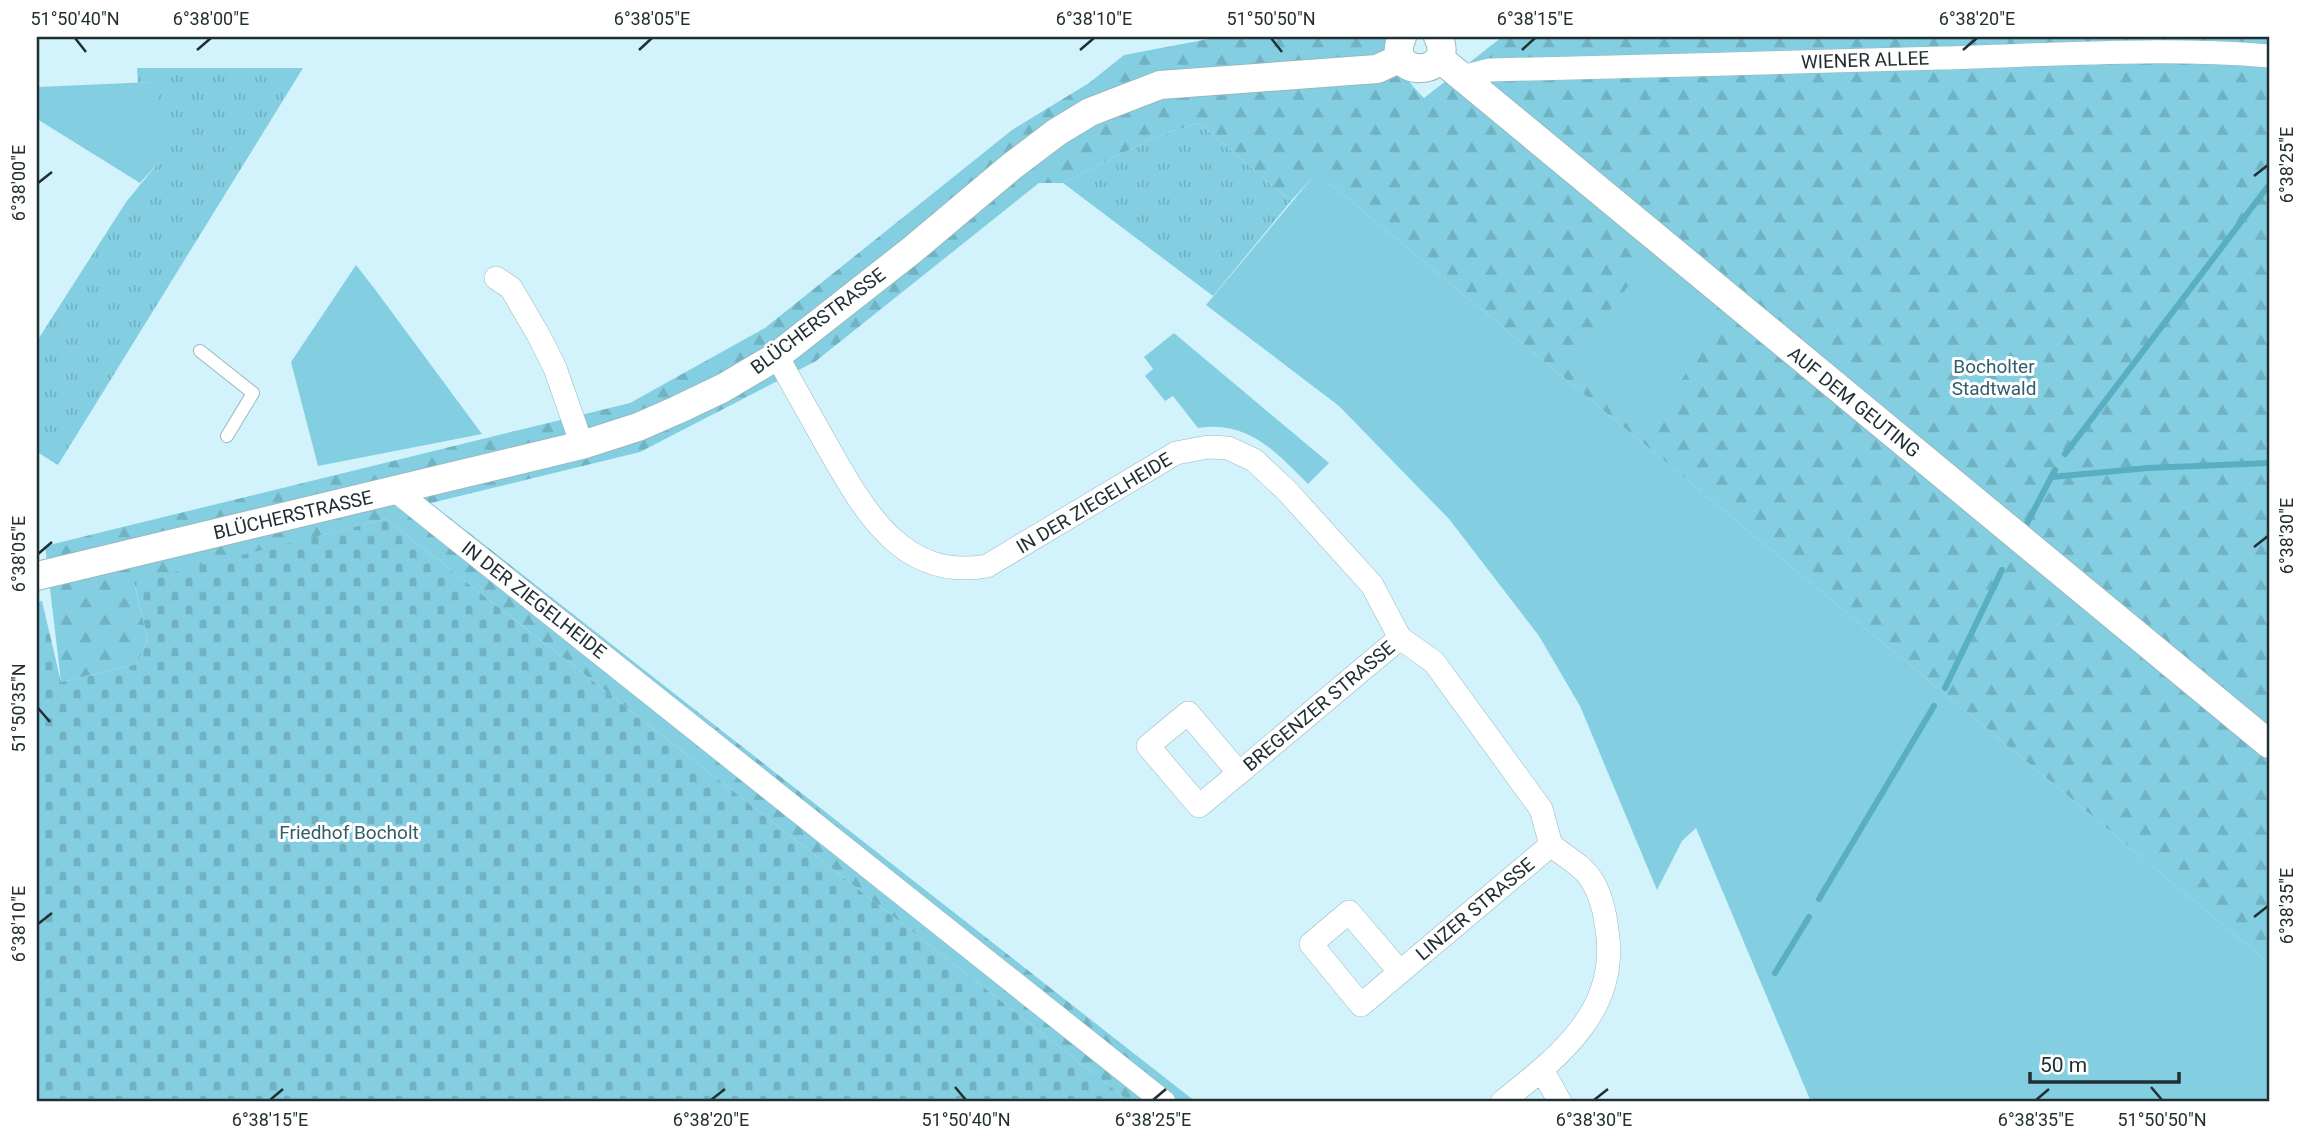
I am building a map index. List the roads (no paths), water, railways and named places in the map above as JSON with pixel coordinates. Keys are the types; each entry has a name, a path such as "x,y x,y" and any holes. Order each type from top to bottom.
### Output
{"street":[{"path":"1402,48 1406,64 1417,69 1431,66 1439,47"},
{"name":"AUF DEM GEUTING","path":"1439,47 1462,77 2269,744"},
{"name":"BLÜCHERSTRASSE","path":"37,576 396,491 639,427 723,388 777,356 1013,166 1057,132 1090,112 1160,85 1377,69 1402,48"},
{"name":"WIENER ALLEE","path":"1462,77 1490,70 2126,51 2225,52 2269,56"},
{"path":"496,278 510,288 539,337 555,368 582,444"},
{"name":"IN DER ZIEGELHEIDE","path":"777,356 867,513 888,536 932,565 965,570 988,566 1177,453 1208,447 1228,448 1254,460 1287,491 1371,585 1400,638 1434,662 1541,809 1550,845"},
{"name":"IN DER ZIEGELHEIDE","path":"396,491 1164,1102"},
{"name":"BREGENZER STRASSE","path":"1239,773 1400,638"},
{"path":"1502,1102 1571,1043 1594,1011 1606,971 1610,946 1602,904 1591,879 1577,864 1550,845"},
{"name":"LINZER STRASSE","path":"1400,972 1550,845"},
{"path":"1542,1070 1560,1102"}],"lane":[{"path":"200,351 253,393 227,436"}],"waterway":[{"path":"2065,454 2269,185"},
{"path":"2052,477 2148,468 2269,463"},
{"path":"2026,525 2055,470"},
{"path":"1945,688 2002,570"},
{"path":"1819,899 1934,706"},
{"path":"1775,973 1809,917"}],"park label":[{"name":"Bocholter Stadtwald","path":"1994,377"},
{"name":"Friedhof Bocholt","path":"349,832"}]}
